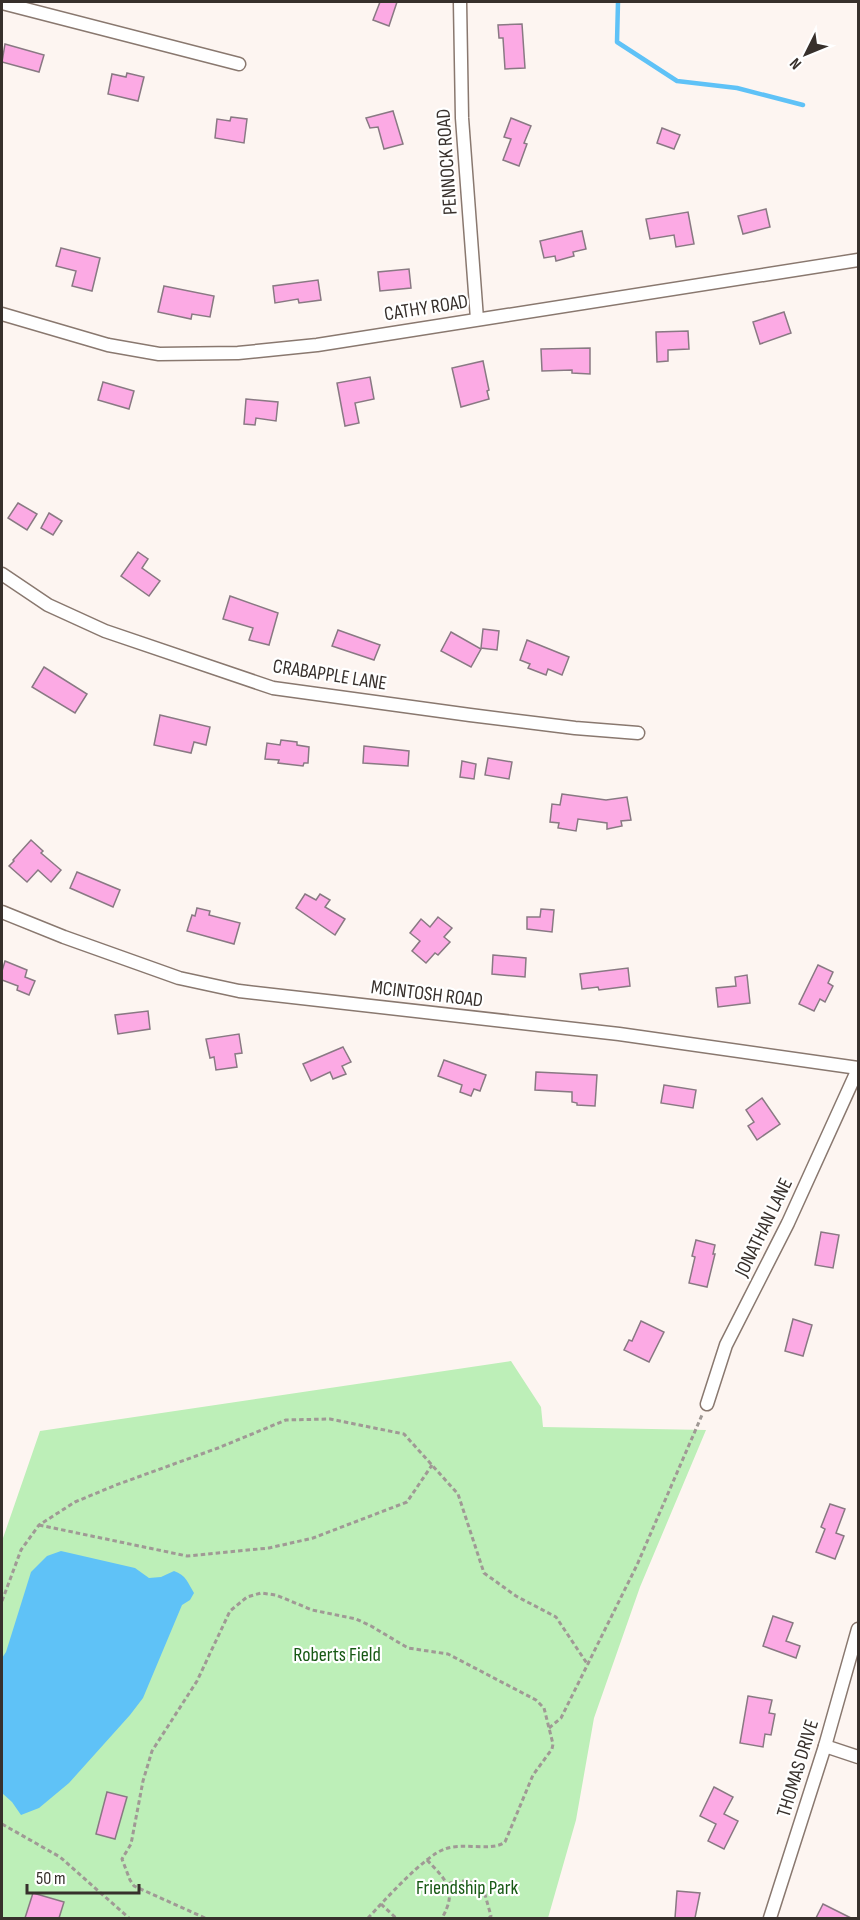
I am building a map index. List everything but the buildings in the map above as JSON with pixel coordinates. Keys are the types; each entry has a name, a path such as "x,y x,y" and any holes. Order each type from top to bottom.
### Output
{"street":[{"name":"PENNOCK ROAD","path":"460,2 462,118 477,319"},
{"path":"2,3 239,64"},
{"name":"CATHY ROAD","path":"2,314 108,345 159,354 238,352 317,345 858,261"},
{"name":"CRABAPPLE LANE","path":"2,574 48,605 105,631 273,688 470,715 638,733"},
{"name":"MCINTOSH ROAD","path":"2,912 179,978 239,991 619,1034 858,1068"},
{"name":"JONATHAN LANE","path":"707,1404 726,1345 788,1223 858,1068"},
{"name":"THOMAS DRIVE","path":"770,1918 825,1746 858,1629"},
{"path":"825,1746 858,1757"}],"path":[{"path":"549,1728 561,1718 588,1665 637,1564 707,1404"},
{"path":"2,1601 21,1550 39,1526 75,1502 286,1420 330,1419 404,1434 458,1494 484,1573 516,1596 556,1617 588,1665"},
{"path":"39,1526 187,1556 270,1548 313,1538 407,1502 432,1466"},
{"path":"205,1918 134,1886 122,1859 131,1844 143,1781 152,1751 197,1681 230,1611 247,1597 261,1593 276,1594 312,1610 356,1619 408,1648 448,1654 536,1700 544,1708 554,1744 533,1775 505,1842 495,1846 453,1846 435,1853 368,1918"},
{"path":"2,1824 60,1857 129,1918"},
{"path":"427,1860 448,1884 450,1899 442,1918"},
{"path":"448,1884 456,1880 482,1884 491,1916 489,1918"},
{"path":"381,1904 396,1918"},
{"path":"444,1914 448,1918"}],"green space":[{"name":"Roberts Field","path":"511,1361 541,1407 543,1427 706,1430 640,1587 594,1718 576,1820 548,1918 2,1918 2,1541 40,1431"}],"water":[{"path":"61,1551 135,1568 149,1578 161,1577 174,1571 184,1577 194,1593 190,1600 182,1605 143,1698 130,1715 69,1783 39,1808 21,1815 2,1793 2,1658 6,1652 31,1572 47,1556"}],"waterway":[{"path":"618,2 617,42 677,81 737,88 803,105"}],"park label":[{"name":"Friendship Park","path":"467,1887"}]}
